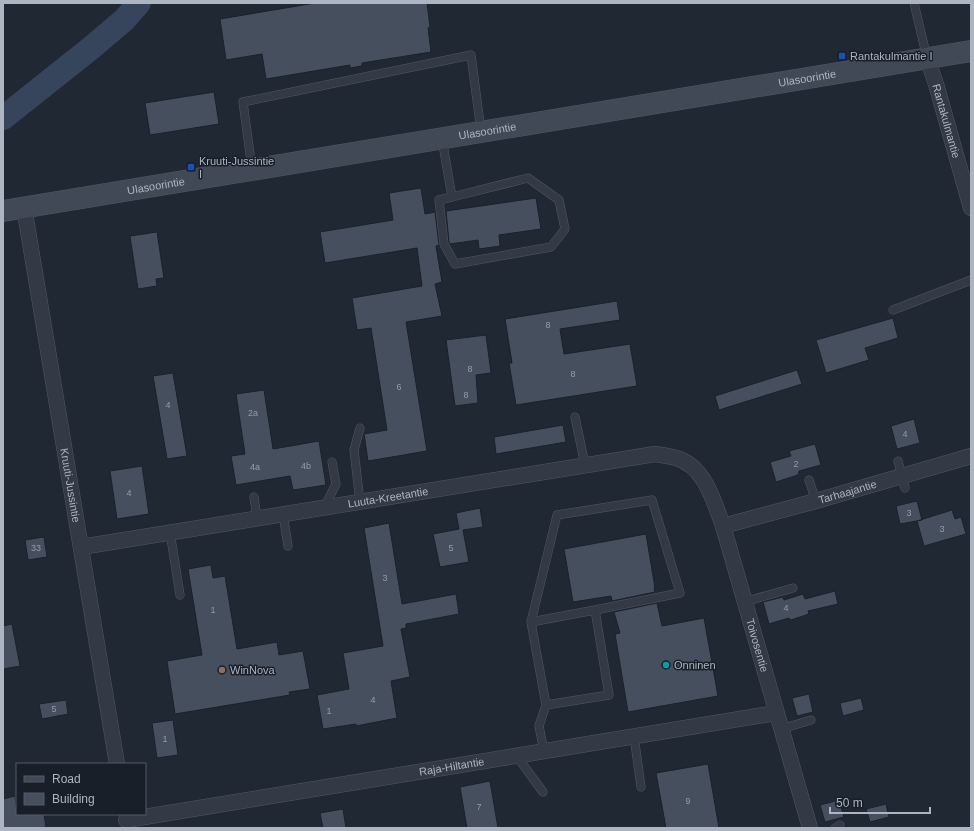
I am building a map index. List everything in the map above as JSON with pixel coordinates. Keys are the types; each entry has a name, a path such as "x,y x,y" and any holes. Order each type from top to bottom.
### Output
{"street":[{"name":"Ulasoorintie","path":"3,211 971,51"},
{"name":"Rantakulmantie","path":"927,58 936,84 971,208"},
{"name":"Kruuti-Jussintie","path":"24,207 117,763"},
{"name":"Luuta-Kreetantie","path":"81,547 654,454 677,458 693,467"},
{"name":"Tarhaajantie","path":"723,526 816,501 901,475 971,456"},
{"name":"Toivosentie","path":"693,467 708,487 723,526 810,828"},
{"name":"Raja-Hiltantie","path":"126,821 776,713"}],"lane":[{"path":"914,3 927,58"},
{"path":"252,170 243,102 471,55 481,132"},
{"path":"442,138 452,197"},
{"path":"528,178 560,200 565,229 551,247 455,264 444,244 439,200 452,197 528,178"},
{"path":"893,310 971,280"},
{"path":"575,418 585,465"},
{"path":"360,428 354,450 360,502"},
{"path":"324,508 336,484 332,462"},
{"path":"809,480 816,501"},
{"path":"254,497 257,518"},
{"path":"531,622 680,593 652,500 557,515 531,622 546,705 539,726 544,751"},
{"path":"283,514 288,546"},
{"path":"170,532 180,595"},
{"path":"744,602 793,588"},
{"path":"546,705 609,695 595,610"},
{"path":"781,729 811,720"},
{"path":"634,736 641,787"},
{"path":"516,755 543,792"}],"building":[{"path":"315,3 427,3 431,52 362,63 362,66 350,68 350,65 266,79 262,54 226,60 220,19"},
{"path":"214,92 219,124 150,135 145,103"},
{"path":"421,188 425,214 435,212 439,245 436,246 442,282 435,284 442,316 406,322 427,451 368,461 364,434 387,430 371,328 357,330 352,298 422,286 417,248 325,263 320,232 393,220 389,193"},
{"path":"536,198 541,229 499,235 500,246 479,249 478,240 450,244 446,211"},
{"path":"157,232 164,278 156,279 157,286 138,289 130,236"},
{"path":"617,301 620,320 560,329 564,354 630,344 637,386 516,405 509,363 512,363 505,319"},
{"path":"893,318 898,338 865,348 869,360 826,373 816,340"},
{"path":"486,335 491,373 476,375 478,403 455,406 446,340"},
{"path":"797,370 802,384 719,410 715,396"},
{"path":"173,373 187,456 167,459 153,376"},
{"path":"264,390 273,449 319,441 326,485 293,490 290,476 236,485 231,456 245,454 236,394"},
{"path":"914,419 920,443 897,449 891,426"},
{"path":"563,425 566,442 496,454 494,437"},
{"path":"815,444 821,465 799,471 798,475 776,482 770,462 791,456 789,451"},
{"path":"142,466 149,514 117,519 110,471"},
{"path":"917,501 922,520 900,524 896,506"},
{"path":"480,508 483,527 463,530 469,562 440,567 433,534 459,529 456,513"},
{"path":"952,510 955,519 961,517 966,534 924,546 917,521"},
{"path":"389,523 402,604 456,594 459,614 406,624 406,628 401,629 410,677 391,681 397,718 356,726 356,724 323,729 317,695 349,689 343,653 383,646 364,528"},
{"path":"646,534 655,592 612,601 611,596 573,602 564,549"},
{"path":"44,537 47,557 28,560 25,540"},
{"path":"211,565 213,578 225,576 237,649 277,642 279,655 303,651 310,689 289,692 290,695 175,714 167,661 202,655 188,569"},
{"path":"835,591 838,604 808,611 809,614 791,620 789,618 769,624 763,602 783,597 784,600 803,594 805,599"},
{"name":"Onninen","path":"657,603 662,626 704,618 718,696 628,712 615,634 620,633 614,612"},
{"path":"12,624 20,666 3,669 3,626"},
{"path":"809,694 813,712 797,716 792,698"},
{"path":"861,698 864,710 843,716 840,703"},
{"path":"66,700 68,714 42,719 39,704"},
{"path":"173,720 178,755 157,758 152,723"},
{"path":"708,764 719,828 666,828 656,773"},
{"path":"490,781 498,828 467,828 460,787"},
{"path":"15,796 16,815 44,815 46,827 3,828 3,799"},
{"path":"839,800 844,817 825,822 820,805"},
{"path":"886,804 889,817 870,822 866,809"},
{"path":"343,809 346,828 323,828 320,813"}],"waterway":[{"path":"3,118 91,48 124,20 139,3"}],"place":[{"name":"Rantakulmantie I","path":"842,56"},
{"name":"Kruuti-Jussintie I","path":"191,167"},
{"name":"Onninen","path":"666,665"},
{"name":"WinNova","path":"222,670"}]}
